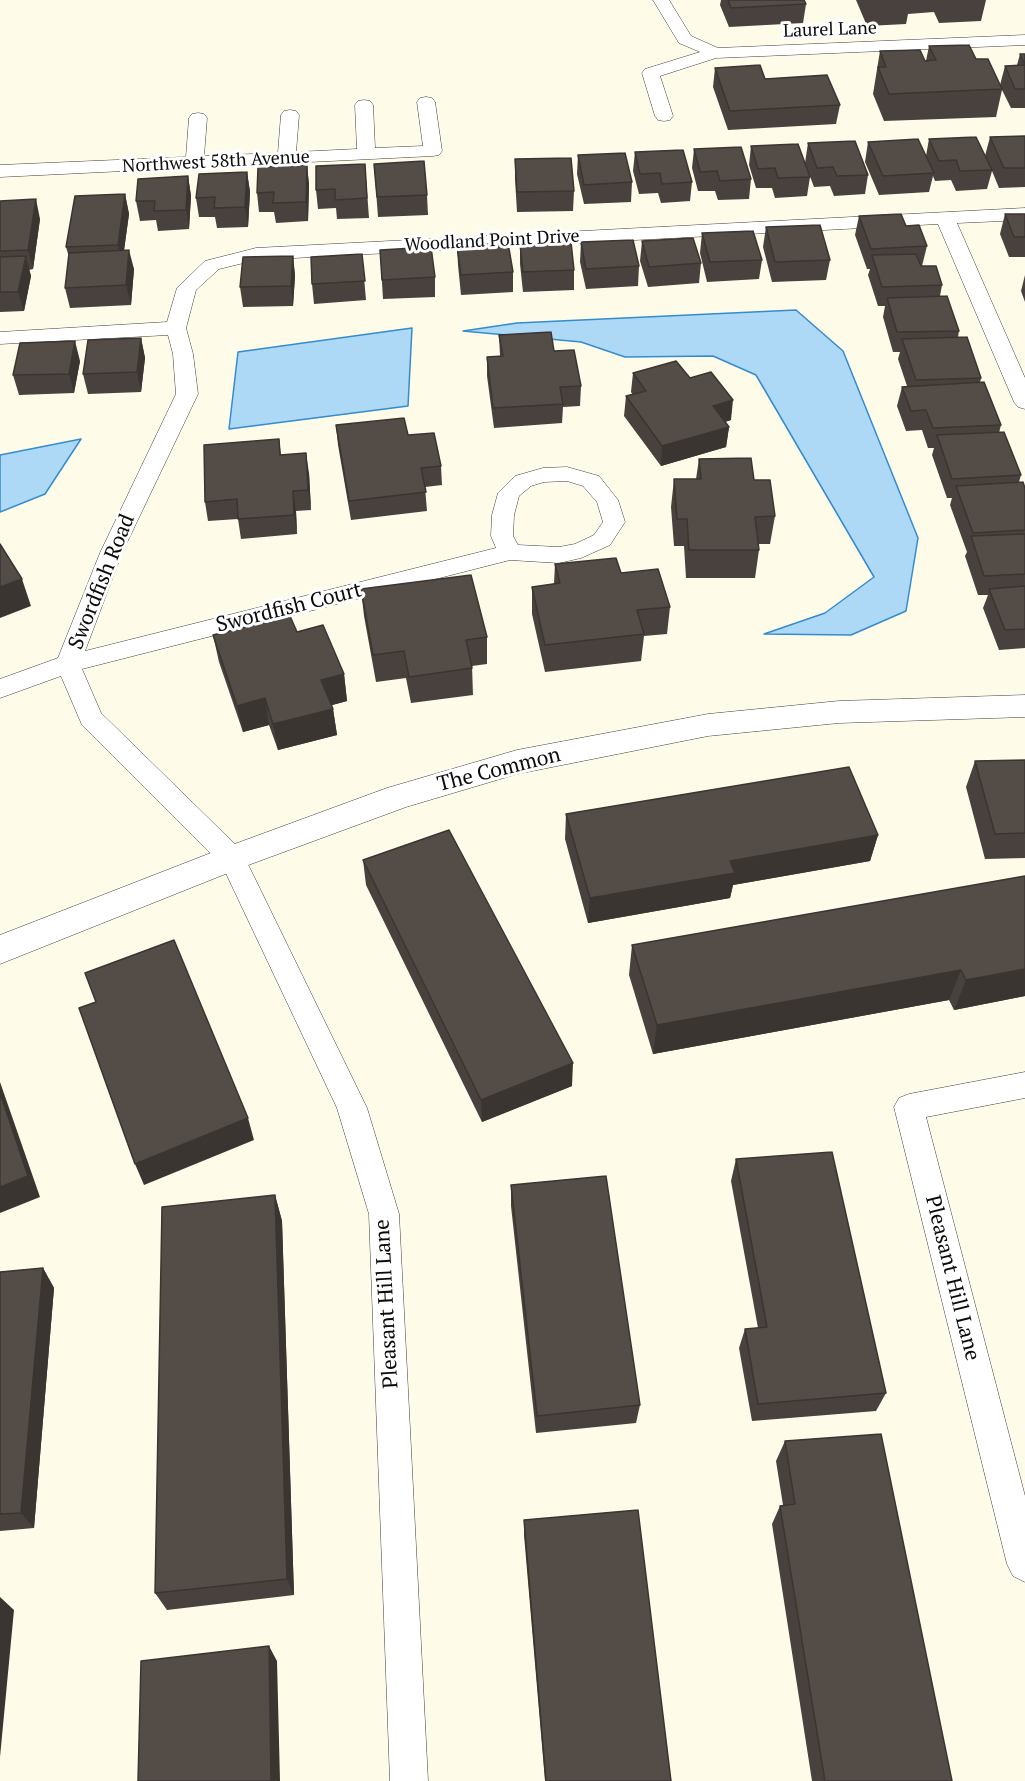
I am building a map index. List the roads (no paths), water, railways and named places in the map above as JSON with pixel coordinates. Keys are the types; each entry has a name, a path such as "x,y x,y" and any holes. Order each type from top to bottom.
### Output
{"street":[{"name":"The Common","path":"0,950 232,858 398,797 517,762 708,725 839,712 1025,706"}],"lane":[{"name":"Laurel Lane","path":"661,0 685,39 715,53 1025,40"},
{"path":"664,116 651,73 715,53"},
{"name":"Northwest 58th Avenue","path":"0,171 433,151 426,102"},
{"path":"364,105 366,155"},
{"path":"287,159 290,115"},
{"path":"195,162 198,118"},
{"name":"Woodland Point Drive","path":"176,328 187,288 212,266 256,254 1025,214"},
{"path":"945,218 1016,359 1025,402"},
{"path":"0,338 176,328"},
{"name":"Swordfish Road","path":"176,328 183,354 187,394 111,553 68,664 91,718 232,858"},
{"path":"543,474 567,474 591,481 606,500 614,522 602,540 581,550 559,555 510,552 502,536 503,514 509,493 523,482 543,474"},
{"name":"Swordfish Court","path":"0,689 68,664 510,552"},
{"name":"Pleasant Hill Lane","path":"232,858 352,1108 384,1214 409,1781"},
{"name":"Pleasant Hill Lane","path":"1025,1085 909,1107 1025,1564"}],"water":[{"path":"796,310 843,351 918,538 906,611 851,635 764,634 825,613 874,577 756,375 713,356 625,357 581,342 463,331 517,323"},
{"path":"412,328 408,406 229,429 238,352"},
{"path":"81,439 45,494 0,512 0,455"}]}
